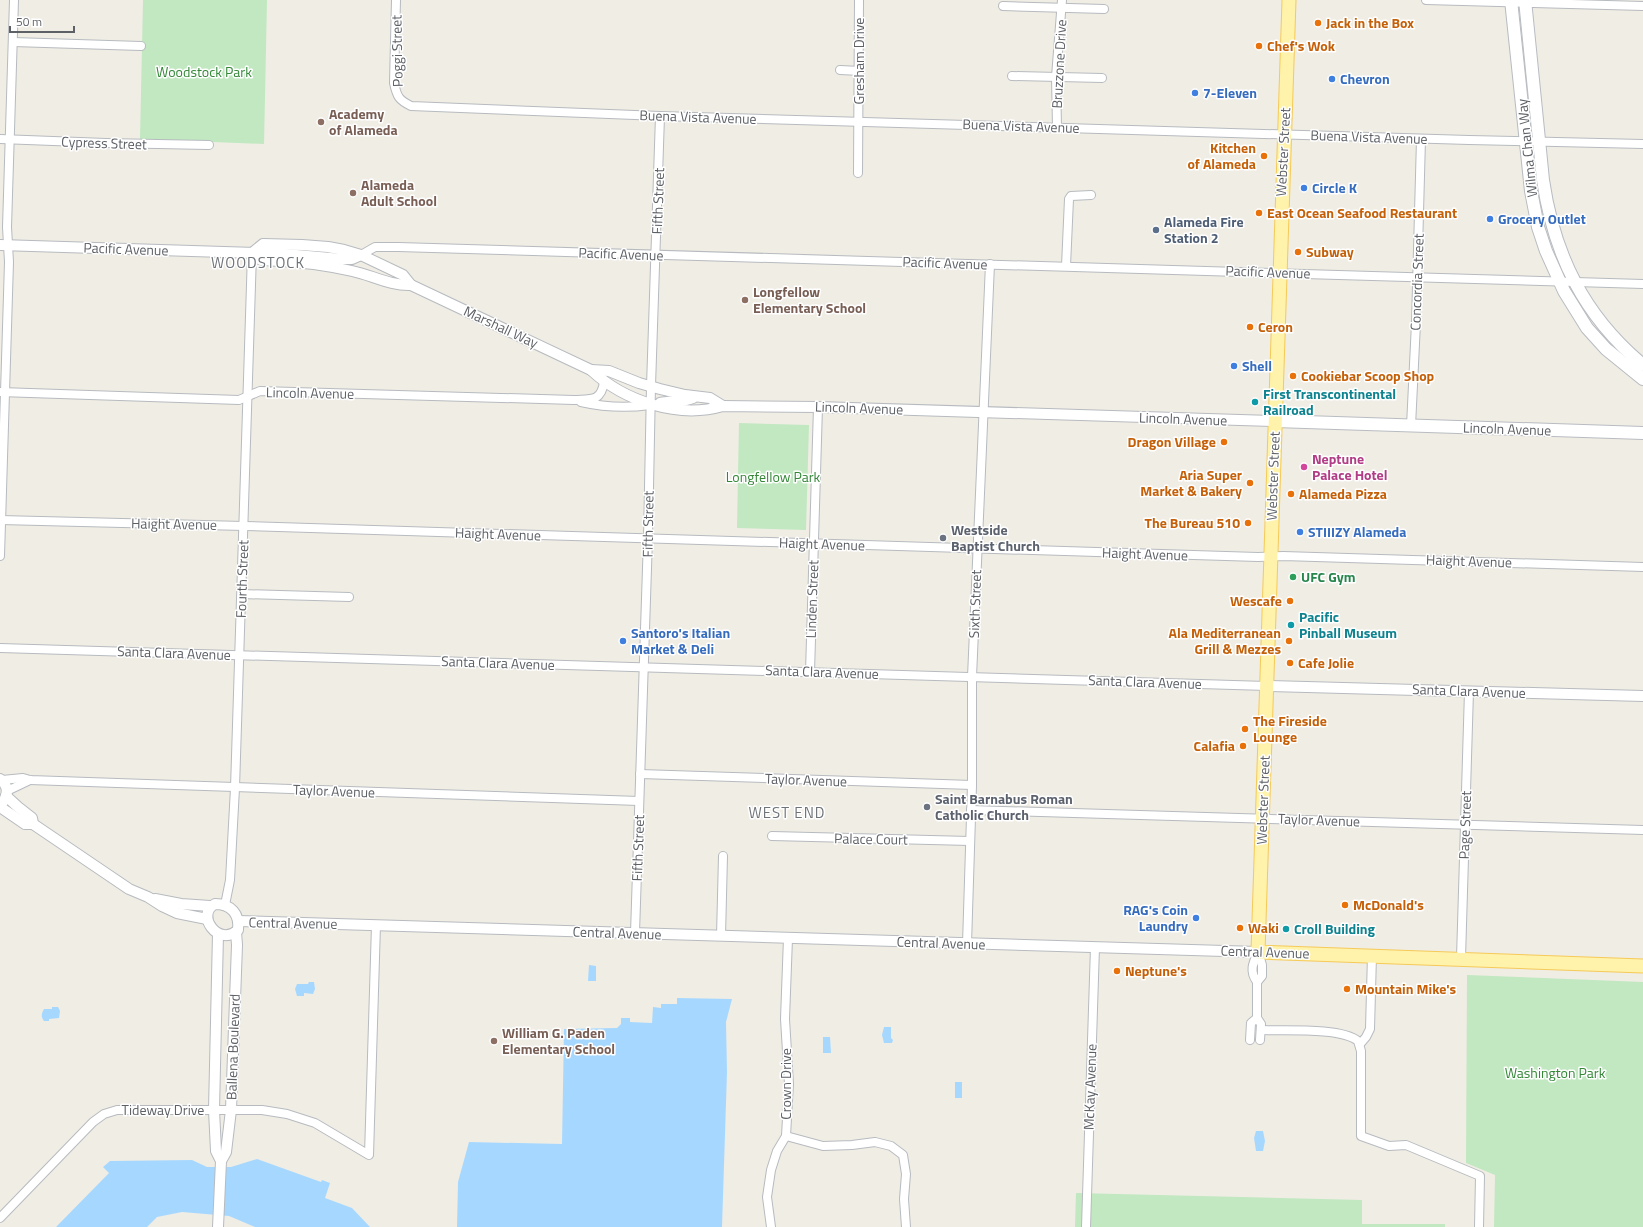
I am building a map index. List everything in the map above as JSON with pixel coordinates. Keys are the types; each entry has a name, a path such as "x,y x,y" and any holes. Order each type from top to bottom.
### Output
{"main road":[{"name":"Webster Street","path":"1258,952 1289,0"},
{"name":"Wilma Chan Way","path":"1511,1 1531,191 1538,227 1546,251 1559,281 1587,328 1606,349 1643,379"},
{"name":"Wilma Chan Way","path":"1525,1 1543,180 1550,218 1563,259 1574,281 1604,328 1618,343 1643,365"},
{"name":"Lincoln Avenue","path":"1275,421 1643,433"},
{"name":"Central Avenue","path":"1258,952 1461,958 1643,966"}],"street":[{"path":"0,556 3,392 9,262 4,245 7,227 14,0"},
{"name":"Poggi Street","path":"396,0 394,83 396,93 401,101"},
{"name":"Gresham Drive","path":"858,173 860,71 859,0"},
{"path":"1426,0 1548,1 1643,6"},
{"path":"1003,6 1062,4 1104,9"},
{"name":"Bruzzone Drive","path":"1057,127 1056,77 1062,4"},
{"path":"13,42 141,46"},
{"path":"840,70 860,71"},
{"path":"1012,76 1102,78"},
{"name":"Buena Vista Avenue","path":"401,101 411,106 422,107 660,116 1422,139 1643,144"},
{"name":"Fifth Street","path":"635,933 660,116"},
{"name":"Cypress Street","path":"0,139 209,145"},
{"name":"Concordia Street","path":"1410,426 1422,139"},
{"path":"1066,266 1069,199 1071,196 1091,195"},
{"name":"Pacific Avenue","path":"4,245 252,253 261,260 305,263 353,271"},
{"name":"Pacific Avenue","path":"360,255 375,247 1279,272 1643,284"},
{"path":"252,253 306,255 341,259 352,259 360,255"},
{"name":"Fourth Street","path":"225,905 230,880 235,788 249,395 252,253"},
{"name":"Marshall Way","path":"360,255 403,275 411,285"},
{"name":"Sixth Street","path":"966,944 972,785 972,677 990,264"},
{"name":"Marshall Way","path":"353,271 400,285 411,285 591,370 604,382 650,404"},
{"name":"Marshall Way","path":"591,370 609,371 651,386"},
{"name":"Lincoln Avenue","path":"3,392 239,400 260,391 574,400 597,398 601,394 604,382"},
{"name":"Lincoln Avenue","path":"651,386 697,397 710,398 723,406"},
{"path":"650,404 685,401 697,397"},
{"name":"Lincoln Avenue","path":"574,400 595,405 638,406 650,404 680,408 710,409 723,406 818,407 1275,421"},
{"name":"Linden Street","path":"810,672 818,407"},
{"name":"Haight Avenue","path":"1,520 1643,567"},
{"path":"242,594 349,598"},
{"name":"Santa Clara Avenue","path":"0,648 1643,696"},
{"name":"Page Street","path":"1461,958 1469,691"},
{"name":"Taylor Avenue","path":"640,774 972,785"},
{"name":"Taylor Avenue","path":"1,780 24,778 30,780 235,788 639,801"},
{"path":"1,780 3,800 18,807 32,818 34,824 128,889 148,897 181,904 210,906 215,904 225,905 235,912 238,921 238,930 233,935 226,936 218,934 213,929 207,919 207,911 210,906"},
{"name":"Taylor Avenue","path":"3,800 30,780"},
{"name":"Taylor Avenue","path":"971,810 1643,830"},
{"name":"Palace Court","path":"772,836 970,841"},
{"path":"721,936 723,856"},
{"path":"148,897 177,913 207,919"},
{"name":"Central Avenue","path":"238,921 1258,952"},
{"name":"Tideway Drive","path":"0,1218 93,1122 104,1114 117,1110 262,1110 287,1114 315,1123 369,1155 376,925"},
{"name":"Ballena Boulevard","path":"218,1227 221,1161 226,1152 231,1110 237,952 236,932"},
{"name":"Ballena Boulevard","path":"218,934 214,1110 216,1152 221,1161"},
{"name":"Crown Drive","path":"771,1227 767,1197 770,1176 777,1151 786,1136 789,1084 785,1019 788,938"},
{"name":"McKay Avenue","path":"1086,1227 1095,947"},
{"name":"Webster Street","path":"1258,952 1262,965 1262,976 1258,982 1257,1018 1261,1024 1260,1040"},
{"path":"1360,1044 1370,1029 1372,955"},
{"name":"Webster Street","path":"1250,1040 1251,1023 1257,1018"},
{"path":"1261,1030 1333,1033 1354,1038 1360,1044 1361,1052 1361,1136 1389,1146 1406,1145 1480,1176 1479,1227"},
{"path":"786,1136 823,1146 852,1145 875,1142 891,1146 903,1155 906,1174 904,1198 906,1227"},
{"path":"219,1216 224,1227"}],"green space":[{"name":"Woodstock Park","path":"143,0 267,0 264,144 140,139"},
{"name":"Longfellow Park","path":"739,423 809,425 806,530 737,528"},
{"name":"Washington Park","path":"1467,975 1643,982 1643,1227 1494,1227 1495,1175 1466,1163"},
{"path":"1076,1193 1362,1200 1362,1224 1445,1224 1445,1227 1075,1227"}],"water":[{"path":"589,965 596,966 596,981 588,981"},
{"path":"309,982 314,982 315,989 313,994 304,993 304,996 297,996 295,989 297,984 308,984"},
{"path":"677,998 732,999 726,1022 727,1072 722,1227 457,1227 458,1182 469,1142 562,1144 564,1029 617,1028 621,1024 621,1018 630,1018 630,1022 652,1023 653,1007 661,1008 661,1004 677,1004"},
{"path":"52,1007 58,1007 60,1011 59,1018 44,1021 42,1018 42,1012 44,1009 52,1009"},
{"path":"884,1027 891,1027 892,1043 884,1043 882,1035"},
{"path":"823,1037 830,1037 831,1053 823,1053"},
{"path":"955,1082 962,1082 962,1098 955,1098"},
{"path":"1256,1131 1263,1131 1265,1141 1263,1151 1256,1151 1254,1138"},
{"path":"257,1159 321,1182 322,1180 330,1183 325,1198 352,1208 370,1227 255,1227 229,1216 182,1212 157,1217 147,1227 56,1227 109,1173 103,1167 110,1161 192,1160 207,1167 231,1167"}],"place":[{"name":"Jack in the Box","path":"1318,23"},
{"name":"Chef's Wok","path":"1259,46"},
{"name":"Chevron","path":"1332,79"},
{"name":"7-Eleven","path":"1195,93"},
{"name":"Academy of Alameda","path":"321,122"},
{"name":"Kitchen of Alameda","path":"1264,156"},
{"name":"Circle K","path":"1304,188"},
{"name":"Alameda Adult School","path":"353,193"},
{"name":"East Ocean Seafood Restaurant","path":"1259,213"},
{"name":"Grocery Outlet","path":"1490,219"},
{"name":"Alameda Fire Station 2","path":"1156,230"},
{"name":"Subway","path":"1298,252"},
{"name":"Longfellow Elementary School","path":"745,300"},
{"name":"Ceron","path":"1250,327"},
{"name":"Shell","path":"1234,366"},
{"name":"Cookiebar Scoop Shop","path":"1293,376"},
{"name":"First Transcontinental Railroad","path":"1255,402"},
{"name":"Dragon Village","path":"1224,442"},
{"name":"Neptune Palace Hotel","path":"1304,467"},
{"name":"Aria Super Market & Bakery","path":"1250,483"},
{"name":"Alameda Pizza","path":"1291,494"},
{"name":"The Bureau 510","path":"1248,523"},
{"name":"STIIIZY Alameda","path":"1300,532"},
{"name":"Westside Baptist Church","path":"943,538"},
{"name":"UFC Gym","path":"1293,577"},
{"name":"Wescafe","path":"1290,601"},
{"name":"Pacific Pinball Museum","path":"1291,625"},
{"name":"Santoro's Italian Market & Deli","path":"623,641"},
{"name":"Ala Mediterranean Grill & Mezzes","path":"1289,641"},
{"name":"Cafe Jolie","path":"1290,663"},
{"name":"The Fireside Lounge","path":"1245,729"},
{"name":"Calafia","path":"1243,746"},
{"name":"Saint Barnabus Roman Catholic Church","path":"927,807"},
{"name":"McDonald's","path":"1345,905"},
{"name":"RAG's Coin Laundry","path":"1196,918"},
{"name":"Waki","path":"1240,928"},
{"name":"Croll Building","path":"1286,929"},
{"name":"Neptune's","path":"1117,971"},
{"name":"Mountain Mike's","path":"1347,989"},
{"name":"William G. Paden Elementary School","path":"494,1041"}],"district":[{"name":"WOODSTOCK","path":"258,263"},
{"name":"WEST END","path":"787,813"}]}
